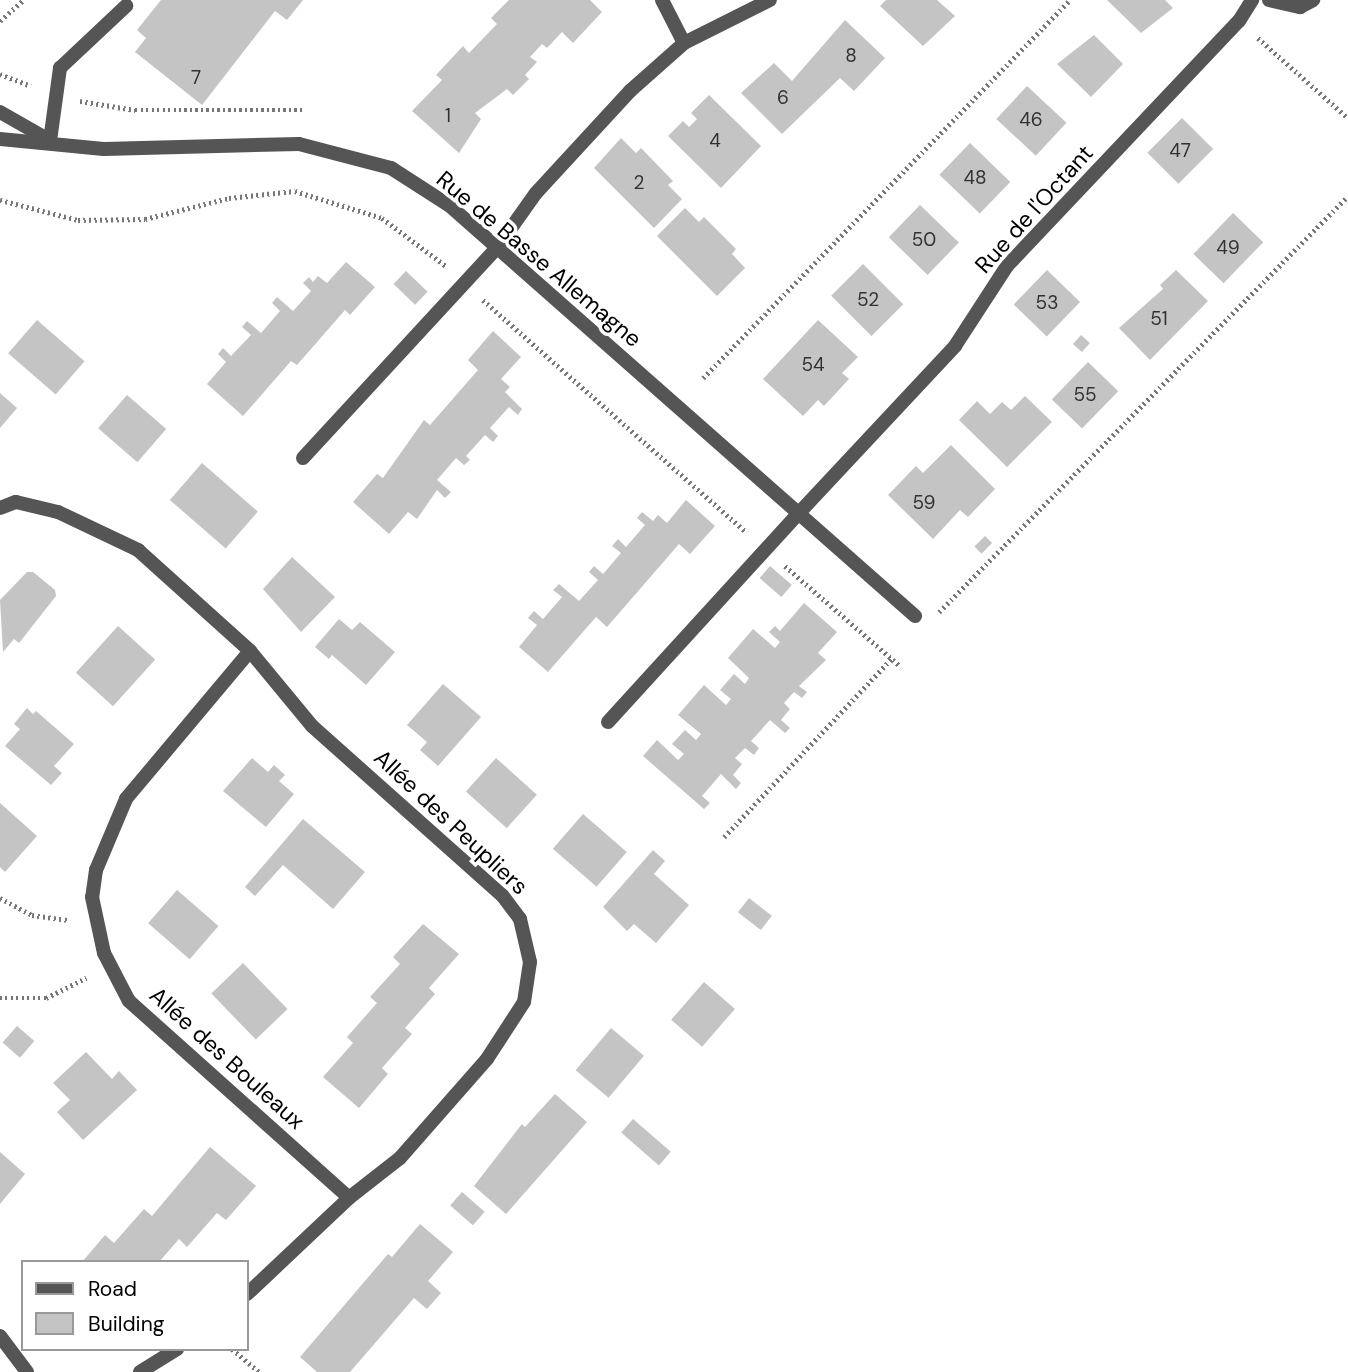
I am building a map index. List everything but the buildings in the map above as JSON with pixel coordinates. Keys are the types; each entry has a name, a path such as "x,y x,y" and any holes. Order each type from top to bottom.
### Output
{"street":[{"path":"662,0 684,43"},
{"path":"303,458 497,248 536,193 630,91 684,43 770,0"},
{"name":"Rue de l'Octant","path":"608,722 765,548 955,346 1007,266 1239,21 1252,0"},
{"path":"1269,0 1300,7 1313,0"},
{"path":"50,141 60,68 126,6"},
{"name":"Rue de Basse Allemagne","path":"0,112 50,141"},
{"name":"Rue de Basse Allemagne","path":"0,139 50,141 104,149 319,146 391,168 450,206 915,617"},
{"name":"Allée des Peupliers","path":"0,508 16,502 58,512 126,543 169,576 250,651 312,726 502,895 520,919 530,962 523,1002 487,1059 400,1158 349,1198 248,1293"},
{"name":"Allée des Bouleaux","path":"250,651 126,799 96,870 92,897 110,968 130,1001 349,1198"},
{"path":"0,1336 27,1372"},
{"path":"140,1372 174,1351"}],"path":[{"path":"0,21 23,0"},
{"path":"704,378 1070,0"},
{"path":"1239,21 1348,118"},
{"path":"0,74 55,95 135,110 197,112 264,106 302,110"},
{"path":"0,200 78,220 145,219 229,198 295,191 382,218 464,283 901,667"},
{"path":"915,617 938,613 1348,195"},
{"path":"724,837 891,659"},
{"path":"0,898 32,915 98,925"},
{"path":"0,998 46,998 110,968"},
{"path":"234,1351 259,1372"}]}
